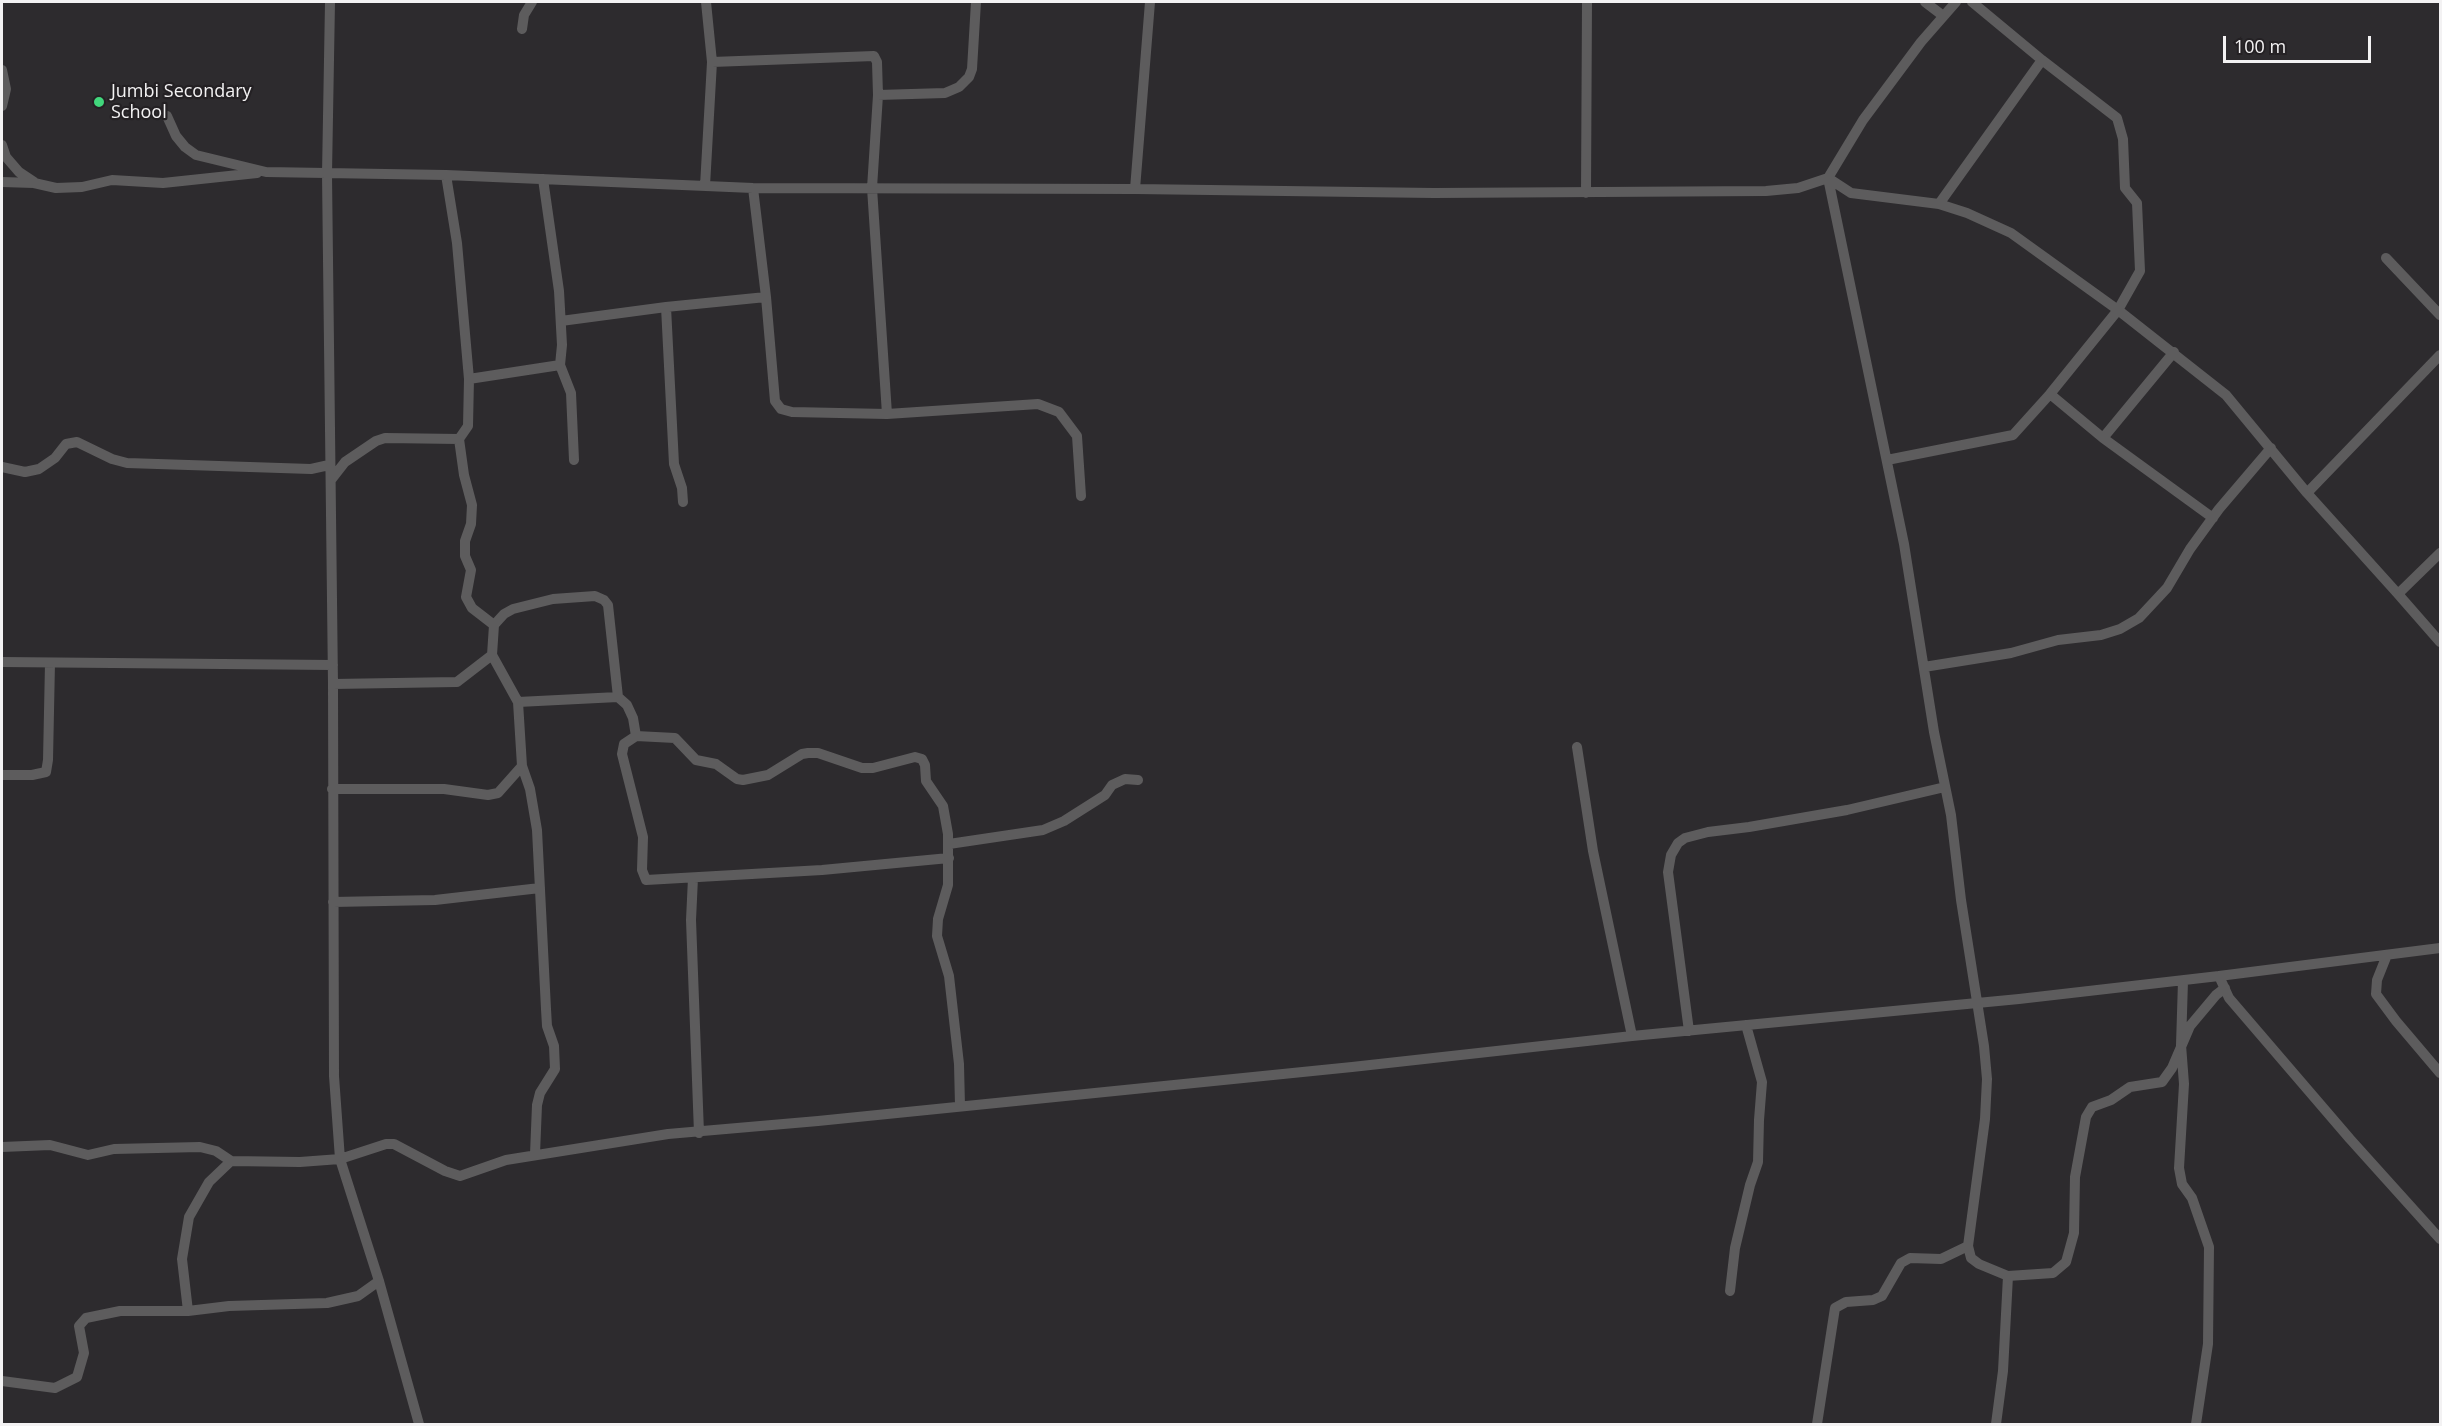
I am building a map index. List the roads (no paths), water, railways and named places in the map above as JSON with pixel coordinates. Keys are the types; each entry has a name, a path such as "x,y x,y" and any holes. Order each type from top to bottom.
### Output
{"street":[{"path":"330,2 327,174 333,665 334,1076 340,1159 379,1281 419,1425"},
{"path":"522,29 524,15 532,2"},
{"path":"705,186 712,62 706,2"},
{"path":"878,95 945,93 959,87 972,69 976,2"},
{"path":"1135,189 1150,2"},
{"path":"1587,2 1587,193"},
{"path":"1925,2 1942,15"},
{"path":"2,183 34,183 56,188 82,187 112,180 163,183 266,172 446,175 753,188 1587,193 1766,191 1798,188 1828,178 1863,120 1942,15 1956,2"},
{"path":"1887,460 2013,435 2050,394 2118,310 2140,271 2137,203 2125,188 2123,140 2117,118 1972,2"},
{"path":"712,62 874,56 877,62 878,95 872,189 887,414"},
{"path":"1939,204 2042,60"},
{"path":"2,70 6,89 2,106"},
{"path":"167,116 176,136 196,155 266,172"},
{"path":"2,145 6,157 19,172 34,183"},
{"path":"446,175 457,243 469,379 468,426 459,439 464,475 472,506 471,524 465,541 465,556 471,570 466,597 472,608 494,625"},
{"path":"1828,178 1851,193 1939,204 1967,213 2011,233 2174,352 2226,395 2307,492 2440,642"},
{"path":"1828,178 1904,544 1978,1002 1987,1079 1968,1246 1971,1257 1979,1264 2008,1276 2053,1273 2066,1262 2074,1233 2075,1177 2086,1117 2092,1107 2111,1100 2130,1087 2162,1082 2172,1068 2195,1019 2225,988"},
{"path":"543,179 561,321 560,365 571,393 574,459"},
{"path":"753,188 775,401 781,409 792,412 887,414 1038,404 1059,412 1077,436 1082,496"},
{"path":"2386,258 2440,315"},
{"path":"561,321 766,297"},
{"path":"666,307 674,464 682,488 683,502"},
{"path":"2103,438 2174,352"},
{"path":"2307,492 2440,355"},
{"path":"469,379 560,365"},
{"path":"2050,394 2103,438 2213,518"},
{"path":"330,480 345,462 376,441 386,438 459,439"},
{"path":"2,467 26,472 39,470 55,458 66,444 78,442 112,459 127,463 310,469 329,465"},
{"path":"1924,667 2011,653 2058,640 2101,635 2120,630 2139,618 2167,588 2190,549 2235,487 2271,448"},
{"path":"2398,594 2440,553"},
{"path":"535,1154 537,1105 540,1093 555,1069 554,1046 547,1026 537,830 530,789 522,766 518,702 492,655 494,625 504,614 513,609 534,603 595,596 604,600 608,604 611,620 618,697 627,705 633,718 636,736"},
{"path":"333,684 457,682 492,655"},
{"path":"2,662 333,665"},
{"path":"2,775 32,775 45,772 48,760 50,663"},
{"path":"518,702 618,697"},
{"path":"949,858 822,870 646,880 643,877 643,837 622,753 624,744 636,736 675,738 696,760 716,764 737,779 743,780 768,775 802,754 808,753 818,753 862,768 873,768 915,757 922,759 925,765 926,781 943,806 949,844 949,858 948,885 938,919 937,936 949,976 959,1064 960,1106"},
{"path":"1577,747 1593,851 1632,1036"},
{"path":"332,789 444,789 488,795 498,793 522,766"},
{"path":"949,844 1043,830 1065,821 1125,779 1138,780"},
{"path":"1689,1031 1668,872 1671,855 1678,843 1685,838 1708,832 1847,810 1945,787"},
{"path":"693,878 691,937 699,1133"},
{"path":"333,902 435,900 540,888"},
{"path":"2,1147 50,1145 88,1155 114,1149 200,1147 216,1151 231,1161 300,1162 340,1159 386,1144 394,1144 439,1168 460,1176 506,1160 535,1154 668,1134 699,1133 2183,981 2440,948"},
{"path":"2386,955 2377,980 2376,994 2440,1073"},
{"path":"2219,976 2229,998 2350,1139 2440,1239"},
{"path":"2183,981 2181,1045 2184,1084 2179,1168 2182,1184 2192,1198 2209,1247 2208,1344 2196,1425"},
{"path":"1730,1292 1736,1248 1750,1185 1758,1162 1762,1082 1746,1025"},
{"path":"188,1311 182,1259 189,1217 209,1182 231,1161"},
{"path":"1817,1425 1835,1308 1846,1302 1873,1300 1882,1296 1901,1263 1910,1258 1941,1259 1968,1246"},
{"path":"1996,1425 2003,1371 2008,1276"},
{"path":"2,1382 56,1388 77,1377 84,1353 79,1326 86,1318 120,1311 188,1311 229,1306 327,1303 358,1296 379,1281"}],"place":[{"name":"Jumbi Secondary School","path":"99,102"}]}
